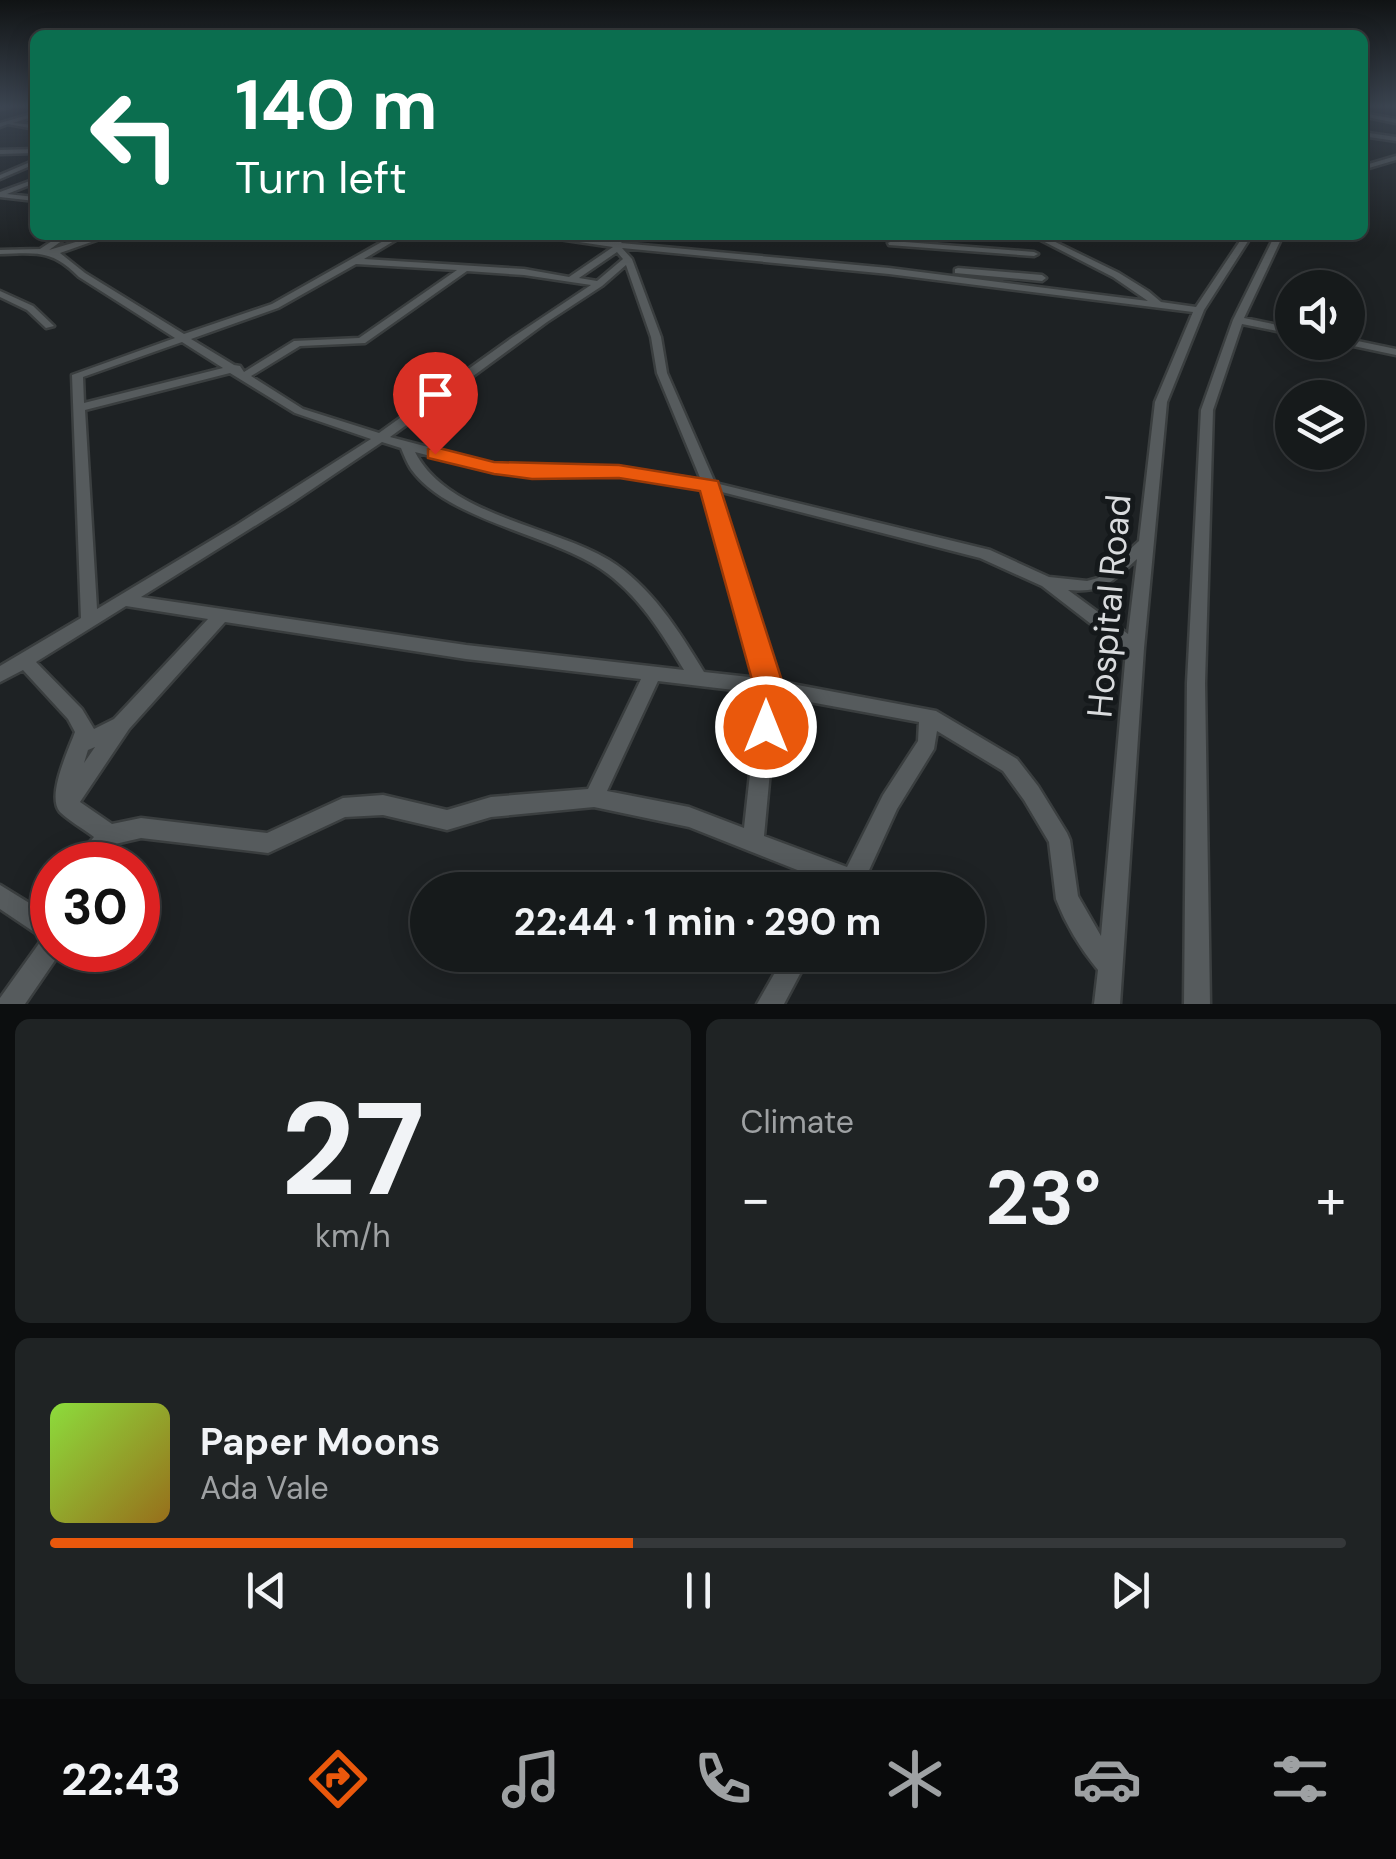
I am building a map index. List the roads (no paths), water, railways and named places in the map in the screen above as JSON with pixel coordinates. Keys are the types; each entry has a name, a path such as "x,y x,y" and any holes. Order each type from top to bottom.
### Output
{"street":[{"path":"1368,166 1396,158"},
{"path":"0,177 30,164"},
{"path":"0,208 4,197 30,184"},
{"path":"4,197 30,199"},
{"path":"48,252 61,240"},
{"path":"0,261 90,240"},
{"path":"89,619 77,376 275,306 392,240"},
{"path":"561,240 622,252 656,249 1042,278 1089,296"},
{"path":"623,240 622,252 656,338 662,373 710,486 769,687 753,838"},
{"path":"656,249 664,240"},
{"path":"889,265 892,240"},
{"path":"901,240 1034,254"},
{"path":"1037,240 1034,254 1042,278"},
{"path":"1041,240 1131,283 1158,305"},
{"name":"Hospital Road","path":"1108,1004 1144,544 1162,402 1199,310 1245,240"},
{"path":"1197,1004 1196,684 1207,410 1238,320 1277,240"},
{"path":"0,252 48,252 73,260 82,275 186,336 299,411 406,446 494,468 532,472 619,471 710,486 985,554 1046,582 1135,648"},
{"path":"570,278 622,252"},
{"path":"0,675 89,619 128,601 382,437 599,284 622,252"},
{"path":"364,259 599,284"},
{"path":"889,265 916,274 1199,310"},
{"path":"79,408 241,371 302,342 361,341 466,268"},
{"path":"904,268 916,274"},
{"path":"563,306 572,289 570,278"},
{"path":"0,294 30,308 49,326"},
{"path":"1238,320 1275,328"},
{"path":"1365,346 1396,352"},
{"path":"406,446 418,472 471,506 606,564 640,594 699,680"},
{"path":"1046,582 1087,586 1103,582 1144,544"},
{"path":"128,601 220,618 769,687 929,716 1010,764 1031,793 1059,840 1067,898 1088,940 1110,966"},
{"path":"66,804 121,725 220,618"},
{"path":"24,660 75,714 85,731 84,744 66,785 66,804"},
{"path":"594,798 652,675"},
{"path":"856,872 890,802 927,744 929,716"},
{"path":"84,744 121,725"},
{"path":"103,842 109,835 141,828 268,843 343,808 383,805 447,820 491,807 594,798 672,813 753,838 823,872"},
{"path":"66,804 109,835"},
{"path":"0,896 30,916"},
{"path":"10,1004 33,972"},
{"path":"770,1004 788,972"}]}
